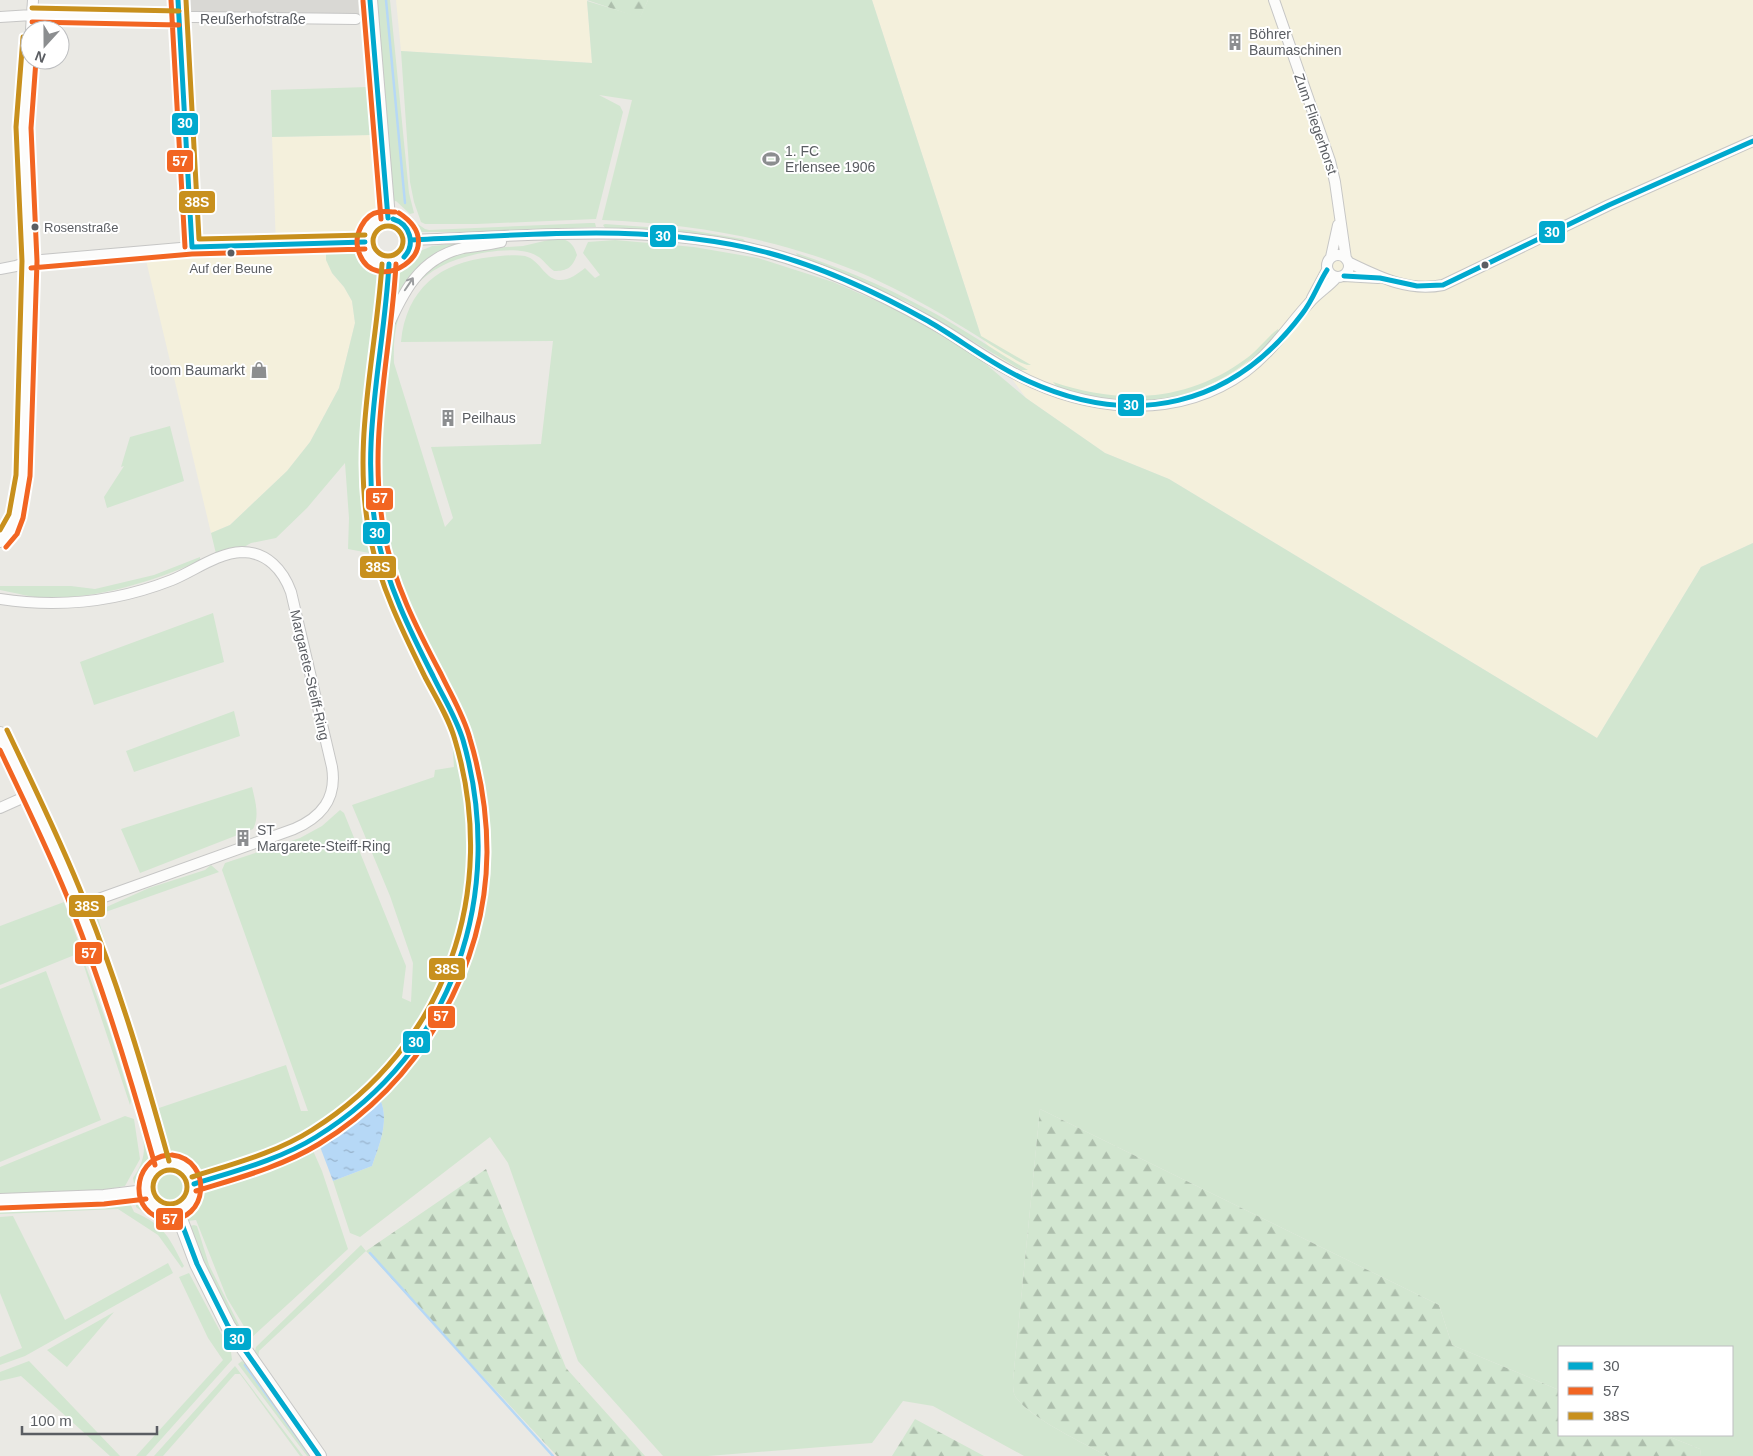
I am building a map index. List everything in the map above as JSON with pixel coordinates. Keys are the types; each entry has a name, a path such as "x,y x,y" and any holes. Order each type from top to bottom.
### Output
{"main road":[{"path":"370,0 388,218"},
{"path":"388,218 395,219 406,227 411,240 407,254 396,262 389,264 375,260 367,249 365,242 369,228 374,223 388,218"},
{"path":"194,1184 256,1165 293,1149 344,1118 376,1092 422,1038 438,1011 453,978 472,920 478,886 480,837 476,793 470,766 463,739 450,706 396,598 377,534 370,468 371,416 389,264"},
{"path":"169,1162 183,1166 189,1171 194,1184 190,1201 177,1211 161,1210 154,1206 145,1192 145,1185 150,1172 169,1162"},
{"path":"0,1200 79,1198 145,1192"},
{"path":"177,1211 196,1264 228,1326 319,1456"}],"street":[{"path":"32,20 33,0"},
{"path":"178,0 192,247"},
{"name":"Zum Fliegerhorst","path":"1274,0 1330,161 1337,191 1339,222 1347,260"},
{"name":"Reußerhofstraße","path":"0,16 356,19"},
{"path":"0,542 10,530 16,516 24,476 30,261 23,128 28,70"},
{"path":"1311,302 1327,270 1327,263 1332,257 1339,255 1381,278 1411,287 1427,288 1443,285 1569,223 1753,141"},
{"name":"Zum Fliegerhorst","path":"1332,257 1339,222"},
{"path":"411,240 600,233 657,236 724,244 770,254 841,279 904,308 1009,371 1053,392 1093,403 1118,406 1168,404 1219,387 1242,374 1260,361 1275,346 1311,302 1348,270 1347,260"},
{"path":"380,343 402,294 415,274 435,259 461,248 534,235"},
{"path":"0,269 30,261 192,247 365,242"},
{"path":"1327,270 1340,277 1381,278"},
{"name":"Margarete-Steiff-Ring","path":"0,599 50,604 100,600 153,586 186,574 219,557 242,552 261,555 277,567 287,581 291,592 332,767 333,787 324,809 310,822 294,829 79,906"},
{"path":"0,733 79,906 122,1026 162,1164"},
{"path":"0,808 29,795"}],"shaded area":[{"path":"190,0 358,0 359,15 190,12"},
{"path":"396,0 587,0 592,63 401,51"},
{"path":"872,0 1753,0 1753,543 1701,567 1597,738 1169,479 1105,453 1026,398 981,336"},
{"path":"371,135 377,203 372,216 361,228 361,250 333,249 332,273 344,287 352,301 355,323 339,388 310,442 287,471 230,525 211,533 145,256 276,246 272,137"}],"green space":[{"path":"374,0 390,0 409,193 414,213 410,214 396,201 392,202"},
{"path":"587,0 648,0 640,18"},
{"name":"1. FC Erlensee 1906","path":"648,0 872,0 981,336 1031,365 1018,361 942,314 903,293 831,261 794,249 718,232 680,226 602,220 632,100 599,95 620,106 623,112 596,219 477,224 425,224 421,222 410,182 401,51 592,63 587,1 640,17"},
{"path":"368,87 372,135 272,137 271,90"},
{"path":"394,208 429,230 590,223 595,223 596,227 476,232 421,232 411,229"},
{"path":"603,225 689,230 743,239 747,243 657,231 605,228"},
{"path":"557,238 570,243 577,255 571,266 554,271 532,253 506,250 465,257 445,264 429,274 416,286 405,301 398,319 394,363 445,527 453,518 431,447 541,444 553,341 401,342 404,323 418,293 441,272 456,265 473,260 513,255 525,256 535,261 553,279 562,280 569,278 585,268 595,278 600,275 583,253 588,242 615,240 694,247 758,258 833,282 900,311 956,343 981,360 1026,398 1105,453 1169,479 1597,738 1701,567 1753,543 1753,1456 1701,1456 1700,1449 1668,1436 1733,1436 1733,1346 1558,1346 1558,1390 1452,1345 1439,1305 1040,1109 1013,1380 1014,1393 1032,1413 1107,1456 1024,1456 933,1406 903,1401 872,1443 708,1456 663,1456 578,1361 508,1163 490,1137 360,1237 350,1233 333,1181 372,1166 381,1139 384,1122 382,1104 378,1095 442,1014 485,839 439,675 401,596 383,534 377,500 375,416 382,364 387,354 394,321 404,296 435,261 461,250 523,246"},
{"path":"462,243 422,267 406,283 394,303 392,302 399,268 413,254 432,246"},
{"path":"332,249 359,254 371,262 378,277 380,287 371,529 457,736 473,810 474,883 450,974 418,1034 372,1087 340,1114 314,1132 253,1161 203,1174 168,1153 91,924 93,913 149,888 205,870 211,865 219,872 97,915 156,1109 286,1065 301,1111 308,1111 222,870 225,863 300,838 322,826 340,810 344,813 406,966 402,998 411,1002 413,963 390,896 352,805 434,777 435,770 454,767 452,737 443,712 387,603 369,553 348,549 349,518 345,463 307,508 276,538 251,543 218,562 211,533 230,525 287,471 310,442 339,388 355,323 352,301 344,287 332,273 326,260 326,252"},
{"path":"796,253 859,276 904,297 947,320 1028,370 1021,370 907,302 798,257"},
{"path":"1278,329 1279,334 1262,350 1227,376 1208,386 1167,398 1121,400 1098,398 1066,391 1053,382 1104,394 1129,396 1178,391 1201,384 1225,373 1247,358"},
{"path":"170,426 184,481 107,508 104,497 124,466 121,467 130,437"},
{"path":"200,557 200,561 164,575 107,592 43,598 0,590 0,586 71,586 95,589 154,575"},
{"path":"213,613 224,662 94,705 80,662"},
{"path":"234,711 240,736 134,772 126,751"},
{"path":"252,787 257,813 253,829 140,873 121,829"},
{"path":"64,902 82,952 0,985 0,926"},
{"path":"86,955 92,956 139,1098 135,1103"},
{"path":"81,957 109,1029 131,1100 130,1105"},
{"path":"46,971 101,1120 0,1162 0,989"},
{"path":"142,1109 151,1150 151,1160 143,1177 134,1183 133,1178 139,1169 144,1153 143,1137 136,1110"},
{"path":"1040,1109 1439,1305 1452,1345 1558,1390 1558,1436 1668,1436 1700,1449 1701,1456 1107,1456 1032,1413 1015,1396 1013,1380"},
{"path":"125,1116 134,1119 140,1159 125,1186 85,1193 0,1196 0,1167"},
{"path":"311,1146 322,1171 348,1249 251,1338 227,1298 196,1220 188,1221 191,1205 200,1192 205,1189 225,1184"},
{"path":"170,1168 184,1174 190,1188 184,1202 170,1208 156,1202 150,1188 156,1174"},
{"path":"486,1169 566,1368 645,1456 557,1456 366,1251"},
{"path":"129,1201 134,1212 153,1222 165,1233 184,1266 182,1268 158,1235 118,1209 0,1214 0,1205"},
{"path":"136,1201 156,1210 172,1225 167,1229 136,1207"},
{"path":"13,1216 65,1320 168,1263 173,1273 25,1356 0,1365 0,1357 22,1348 0,1293 0,1217"},
{"path":"190,1226 197,1226 209,1265 247,1341 244,1341 208,1281"},
{"path":"361,1245 366,1251 259,1351 258,1360 327,1456 323,1456 253,1359 256,1347"},
{"path":"189,1273 231,1352 232,1360 146,1456 136,1456 223,1360 208,1338 179,1277"},
{"path":"114,1312 67,1367 47,1350"},
{"path":"29,1361 120,1456 110,1456 21,1376 0,1381 0,1372"},
{"path":"242,1361 313,1456 307,1456 238,1364"},
{"path":"235,1366 303,1456 300,1456 240,1374 235,1374 163,1456 154,1456"},
{"path":"915,1419 984,1456 892,1456"}],"water":[{"path":"378,1095 384,1113 384,1122 381,1139 372,1166 333,1181 319,1144 342,1129"}],"waterway":[{"path":"386,0 405,203"},
{"path":"370,1253 553,1456"},
{"path":"245,1365 310,1455"}],"transit line":[{"name":"57","path":"171,0 185,247"},
{"name":"30","path":"178,0 192,247"},
{"name":"38S","path":"186,0 199,239 365,235"},
{"name":"30","path":"370,0 388,218"},
{"name":"57","path":"363,1 381,219"},
{"name":"38S","path":"32,8 179,11"},
{"name":"57","path":"70,23 179,25"},
{"name":"38S","path":"0,530 9,514 16,475 22,261 16,127 20,70"},
{"name":"57","path":"6,547 17,534 23,518 30,476 37,261 31,128 35,70"},
{"name":"30","path":"1344,276 1380,278 1417,286 1443,285 1609,205 1753,141"},
{"name":"57","path":"395,212 381,212 369,217 361,226 357,238 358,249 366,264 378,271 392,271 405,265 415,255 418,242 414,227 399,213"},
{"name":"30","path":"393,219 404,225 409,235 410,246 404,257"},
{"name":"38S","path":"388,226 399,230 403,241 399,252 388,256 377,252 373,241 377,230 388,226"},
{"name":"30","path":"411,240 546,234 636,234 725,243 769,253 831,274 890,301 928,321 1002,368 1028,381 1067,396 1105,404 1142,405 1178,400 1212,389 1244,370 1274,346 1302,314 1327,270"},
{"name":"30","path":"192,247 365,242"},
{"name":"57","path":"31,268 192,254 365,249"},
{"name":"38S","path":"192,1177 284,1145 312,1130 358,1095 397,1055 428,1010 451,960 465,908 470,853 467,797 455,740 446,716 425,677 386,591 374,555 365,503 364,434 382,264"},
{"name":"30","path":"194,1184 256,1164 302,1145 364,1102 403,1061 435,1015 458,964 472,911 478,855 475,798 463,740 453,715 408,625 393,589 381,553 372,501 371,467 374,399 389,264"},
{"name":"57","path":"196,1191 259,1171 305,1152 355,1119 387,1090 415,1056 440,1020 460,980 474,939 484,896 487,852 486,824 483,795 474,753 461,714 423,640 393,569 384,532 379,498 379,431 396,264"},
{"name":"38S","path":"7,730 67,858 97,934 131,1030 169,1161"},
{"name":"57","path":"0,750 55,869 96,972 155,1165"},
{"name":"57","path":"168,1155 156,1159 147,1166 141,1176 139,1187 140,1198 146,1208 154,1216 167,1219 181,1218 191,1211 198,1202 201,1190 200,1179 195,1168 186,1159 172,1155"},
{"name":"38S","path":"170,1170 177,1171 182,1175 186,1180 187,1187 186,1194 182,1199 177,1203 170,1204 163,1203 158,1199 154,1194 153,1187 154,1180 158,1175 163,1171 170,1170"},
{"name":"57","path":"0,1208 104,1204 146,1199"},
{"name":"30","path":"177,1211 197,1264 228,1326 319,1456"}],"place":[{"name":"Böhrer Baumaschinen","path":"1235,42"},
{"name":"1. FC Erlensee 1906","path":"771,159"},
{"name":"Rosenstraße","path":"35,227"},
{"name":"Auf der Beune","path":"231,253"},
{"name":"toom Baumarkt","path":"259,370"},
{"name":"Peilhaus","path":"448,418"},
{"name":"ST Margarete-Steiff-Ring","path":"243,838"}]}
